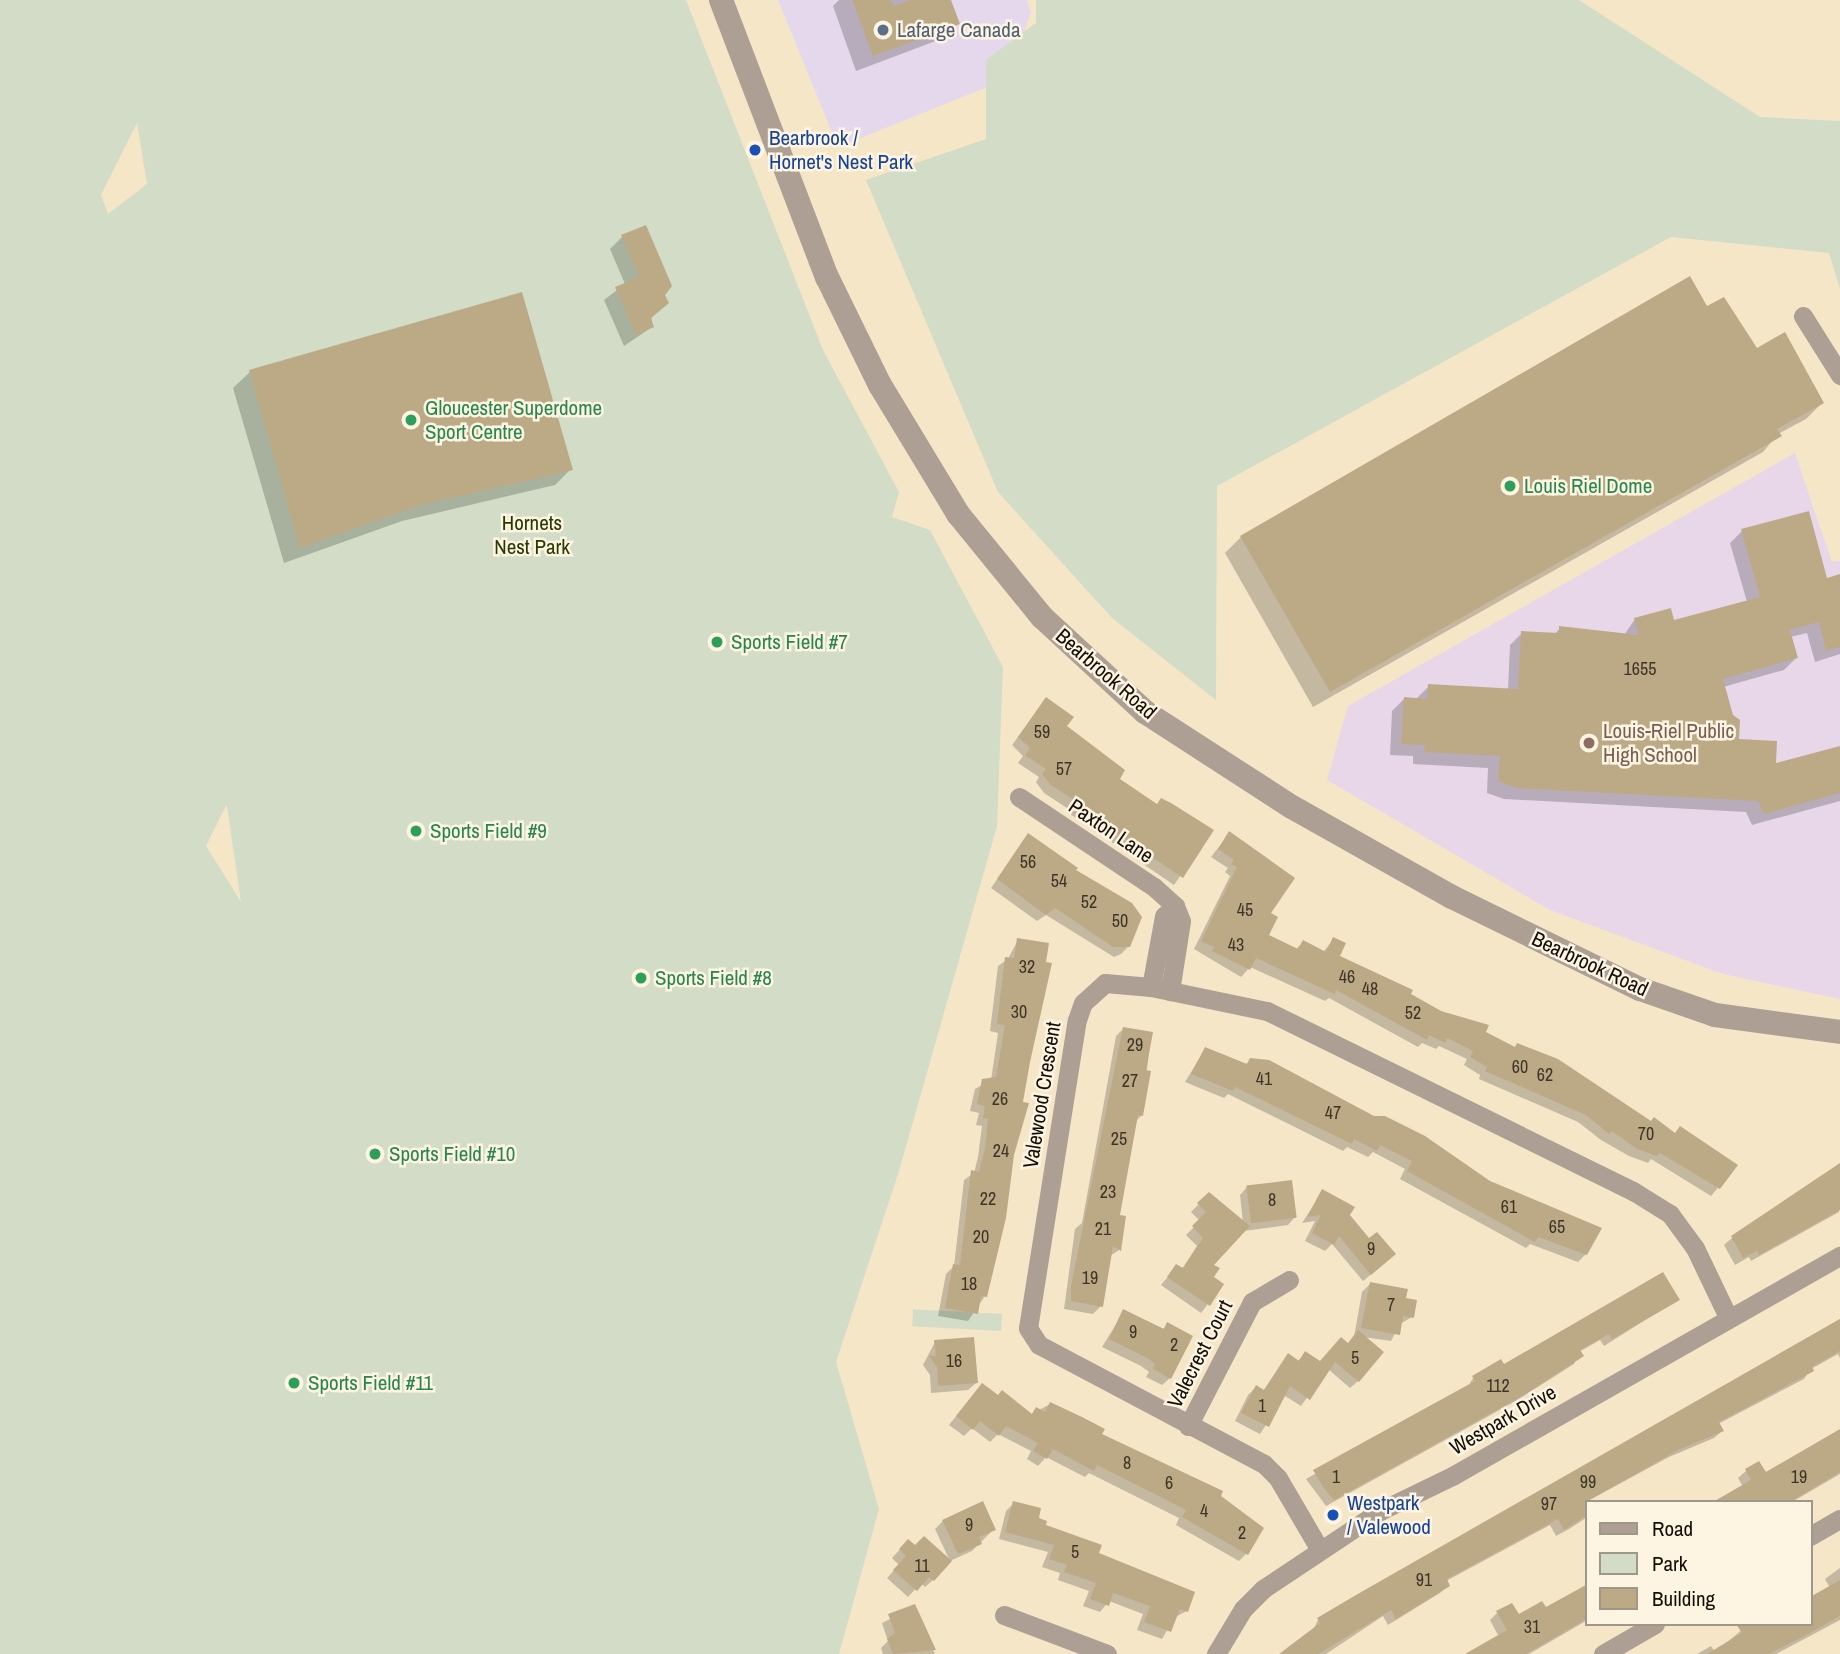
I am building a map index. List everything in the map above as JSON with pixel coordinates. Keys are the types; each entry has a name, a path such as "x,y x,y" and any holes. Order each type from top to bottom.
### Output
{"street":[{"name":"Bearbrook Road","path":"721,0 827,277 880,386 958,514 1042,617 1145,712 1292,807 1452,897 1640,989 1714,1015 1840,1032"},
{"path":"1803,316 1840,375"},
{"name":"Paxton Lane","path":"1019,797 1154,887 1175,906 1164,916 1160,989"},
{"name":"Valewood Crescent","path":"1320,1550 1278,1478 1264,1464 1039,1345 1028,1328 1083,1003 1105,983 1160,989 1267,1011 1633,1191 1670,1214 1695,1248 1728,1317"},
{"name":"Westpark Drive","path":"1216,1654 1243,1609 1263,1589 1380,1511 1454,1475 1728,1317 1840,1256"},
{"name":"Valecrest Court","path":"1188,1426 1252,1302 1289,1280"},
{"path":"1812,1535 1840,1519"},
{"path":"1004,1615 1107,1654"},
{"path":"1603,1654 1652,1626"}],"shaded area":[{"path":"778,0 1027,0 1031,13 1007,79 838,147"},
{"name":"Louis-Riel Public High School","path":"1795,453 1832,562 1840,561 1840,999 1723,974 1550,910 1327,780 1348,706"}],"green space":[{"name":"Hornets Nest Park","path":"0,0 686,0 823,350 899,492 892,517 930,530 1003,667 997,826 899,1171 836,1362 879,1509 839,1654 0,1654","holes":["137,123 147,184 108,214 101,195","227,806 241,902 206,846"]},
{"path":"1036,0 1579,0 1760,117 1840,121 1840,289 1829,253 1671,237 1217,486 1216,700 1112,618 998,492 866,180 986,139 986,60 1036,23"},
{"path":"913,1309 1002,1314 1001,1331 912,1326"}],"building":[{"name":"Lafarge Canada","path":"852,0 891,0 894,6 910,0 951,0 960,24 873,56"},
{"path":"646,225 672,286 665,295 669,303 651,318 654,327 636,335 615,287 639,277 621,235"},
{"name":"Louis Riel Dome","path":"1690,276 1707,306 1724,297 1757,348 1785,332 1824,403 1777,429 1782,436 1330,692 1240,536"},
{"name":"Gloucester Superdome Sport Centre","path":"522,292 573,470 420,505 300,548 249,370"},
{"path":"1809,511 1827,578 1840,574 1840,647 1826,651 1819,622 1790,630 1798,658 1723,679 1733,715 1740,720 1739,739 1777,741 1776,763 1840,746 1840,793 1764,814 1758,801 1517,788 1498,781 1500,756 1424,752 1425,745 1401,744 1404,697 1427,699 1428,684 1518,689 1521,631 1559,633 1559,626 1639,635 1634,618 1671,608 1674,620 1760,597 1741,529"},
{"path":"1046,697 1074,717 1067,726 1125,770 1120,779 1157,804 1161,798 1214,830 1183,878 1074,804 1076,801 1052,786 1042,774 1046,769 1025,755 1030,748 1018,737"},
{"path":"1229,831 1295,878 1271,913 1278,917 1269,935 1298,949 1303,940 1326,952 1333,937 1346,943 1340,956 1413,990 1411,994 1441,1011 1489,1025 1486,1032 1515,1047 1517,1043 1558,1059 1651,1121 1654,1117 1675,1133 1680,1126 1738,1165 1720,1189 1660,1153 1657,1156 1637,1149 1612,1131 1609,1134 1586,1115 1485,1071 1487,1067 1470,1057 1473,1051 1447,1038 1445,1043 1429,1035 1427,1040 1336,990 1335,994 1256,958 1250,970 1212,951 1214,947 1201,941 1237,867 1231,864 1234,860 1218,849"},
{"path":"1028,833 1078,868 1076,870 1132,903 1142,917 1130,947 1113,947 1055,908 1046,915 997,879"},
{"path":"1017,938 1049,943 1046,962 1052,963 1030,1062 1023,1102 1029,1103 1014,1155 1006,1218 987,1297 981,1296 978,1314 945,1308 953,1264 960,1265 971,1170 979,1172 985,1148 988,1119 983,1118 985,1106 977,1104 982,1079 996,1077 1005,1025 997,1024 1005,957 1014,958"},
{"path":"1123,1027 1153,1032 1146,1070 1151,1071 1143,1116 1138,1115 1120,1215 1126,1216 1121,1251 1113,1246 1103,1307 1071,1301 1071,1286"},
{"path":"1205,1047 1247,1064 1250,1058 1269,1060 1374,1116 1385,1116 1425,1136 1490,1181 1602,1228 1587,1255 1538,1237 1535,1242 1407,1171 1412,1161 1380,1145 1377,1151 1354,1139 1352,1144 1235,1087 1233,1091 1191,1074"},
{"path":"1840,1163 1840,1210 1759,1255 1757,1251 1743,1258 1731,1236"},
{"path":"1292,1180 1297,1218 1251,1223 1246,1186"},
{"path":"1322,1189 1355,1207 1350,1215 1369,1238 1377,1232 1396,1254 1371,1275 1339,1236 1334,1245 1312,1233 1321,1215 1307,1217"},
{"path":"1209,1192 1250,1226 1214,1265 1220,1268 1214,1277 1224,1284 1210,1306 1167,1277 1176,1264 1183,1268 1203,1238 1192,1226 1206,1212 1197,1203"},
{"path":"1663,1272 1680,1300 1612,1339 1609,1334 1580,1350 1584,1356 1524,1395 1334,1500 1323,1487 1313,1470 1475,1381 1472,1376 1501,1359 1504,1364"},
{"path":"1370,1282 1408,1289 1406,1298 1417,1300 1414,1318 1403,1316 1400,1335 1361,1328"},
{"path":"1123,1309 1164,1329 1167,1322 1193,1336 1171,1379 1153,1369 1155,1364 1149,1359 1109,1339"},
{"path":"1840,1319 1840,1351 1812,1367 1814,1371 1719,1422 1724,1431 1678,1450 1590,1500 1584,1500 1584,1517 1564,1530 1558,1519 1447,1579 1450,1586 1396,1619 1391,1610 1318,1654 1279,1654 1320,1623 1317,1618"},
{"path":"1358,1330 1384,1352 1359,1382 1335,1362 1310,1400 1290,1386 1269,1427 1241,1413 1256,1385 1264,1390 1288,1353 1299,1361 1305,1351 1320,1361 1341,1337 1348,1343"},
{"path":"974,1337 978,1383 938,1386 937,1367 929,1356 936,1356 934,1340"},
{"path":"982,1383 998,1395 1002,1390 1032,1414 1036,1407 1045,1412 1050,1402 1082,1417 1105,1429 1102,1434 1223,1491 1221,1496 1264,1528 1248,1555 1182,1517 1186,1510 1097,1465 1094,1471 1053,1449 1047,1459 1033,1451 1038,1443 1006,1426 999,1436 980,1421 973,1430 956,1416"},
{"path":"1840,1429 1840,1472 1793,1500 1716,1500 1751,1480 1745,1469 1759,1461 1766,1472"},
{"path":"983,1501 996,1530 979,1537 982,1544 958,1554 942,1520"},
{"path":"1013,1501 1041,1508 1039,1518 1047,1521 1046,1525 1102,1545 1099,1553 1195,1592 1188,1612 1180,1609 1171,1632 1144,1622 1150,1606 1113,1593 1109,1606 1090,1599 1096,1583 1064,1572 1067,1565 1049,1559 1054,1545 1005,1532"},
{"path":"924,1536 952,1561 934,1581 929,1577 917,1591 893,1570 906,1556 899,1549 908,1539 915,1545"},
{"path":"1840,1580 1840,1616 1769,1654 1707,1654 1742,1633 1737,1626 1812,1626 1812,1596"},
{"path":"1584,1586 1584,1620 1526,1654 1465,1654 1507,1630 1496,1611 1512,1603 1519,1614 1542,1601 1546,1607"},
{"path":"915,1604 936,1650 893,1654 887,1639 895,1633 888,1614"}],"place":[{"name":"Lafarge Canada","path":"883,30"},
{"name":"Bearbrook / Hornet's Nest Park","path":"755,150"},
{"name":"Gloucester Superdome Sport Centre","path":"411,420"},
{"name":"Louis Riel Dome","path":"1510,486"},
{"name":"Sports Field #7","path":"717,642"},
{"name":"Louis-Riel Public High School","path":"1589,743"},
{"name":"Sports Field #9","path":"416,831"},
{"name":"Sports Field #8","path":"641,978"},
{"name":"Sports Field #10","path":"375,1154"},
{"name":"Sports Field #11","path":"294,1383"},
{"name":"Westpark / Valewood","path":"1333,1515"}]}
